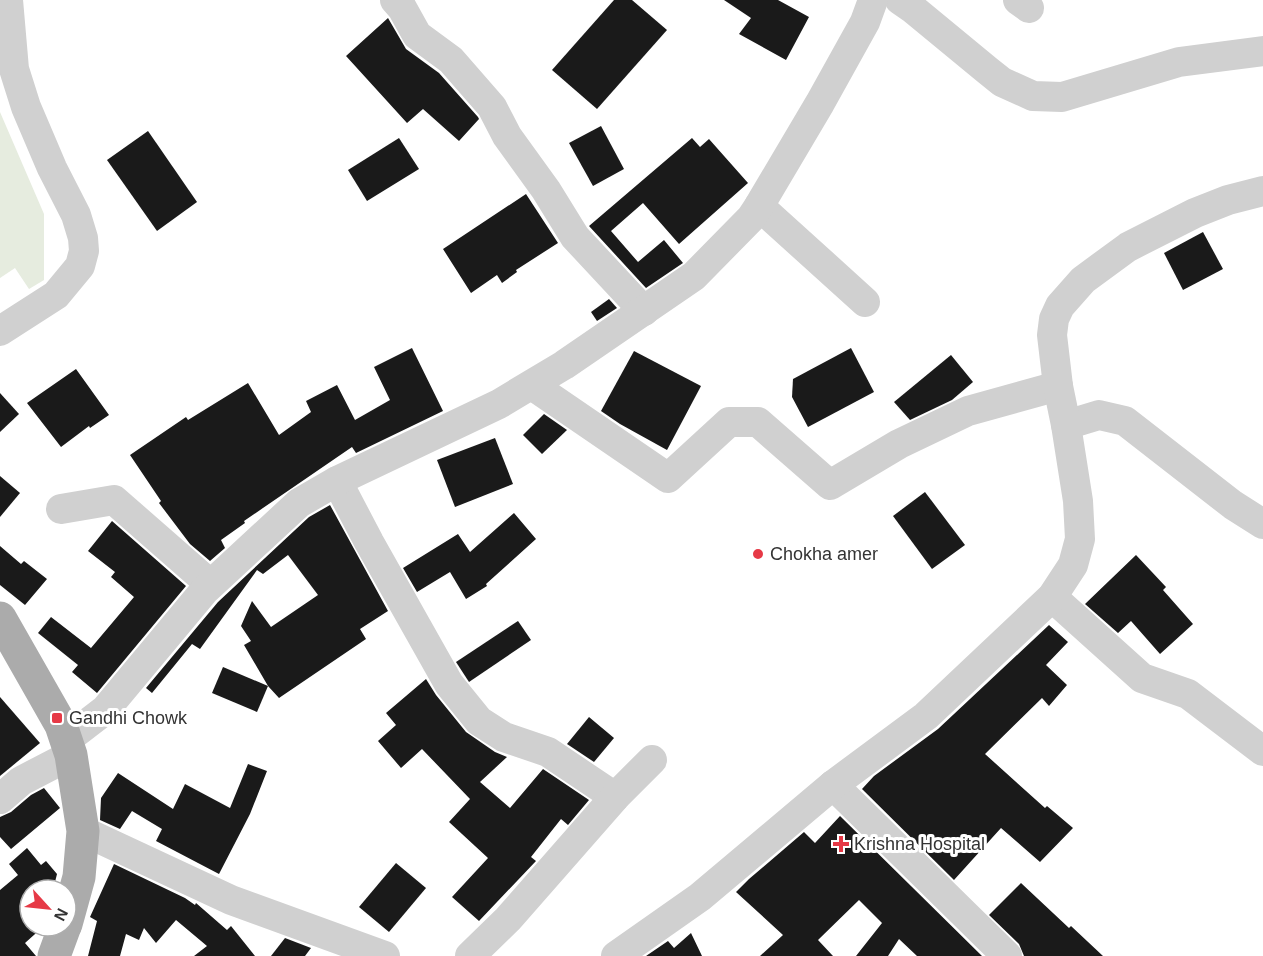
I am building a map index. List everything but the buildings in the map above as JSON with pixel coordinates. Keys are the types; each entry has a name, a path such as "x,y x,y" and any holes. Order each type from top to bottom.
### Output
{"main road":[{"path":"0,618 60,725 68,748 83,831 78,881"},
{"path":"54,956 61,938"}],"street":[{"path":"0,331 56,295 80,266 84,251 83,238 76,215 30,117 14,69 8,0"},
{"path":"395,0 417,35 451,60 492,107 507,136 546,190 575,237 644,311"},
{"path":"0,799 68,748 105,710 210,584 299,503 337,481 499,404 564,366 694,276 751,218 759,206 865,22 873,0"},
{"path":"900,0 1002,82 1033,96 1062,97 1179,62 1263,51"},
{"path":"616,956 700,897 833,784 926,717 1052,597 1073,565 1080,539 1078,501 1058,386 1052,335 1054,319 1059,306 1083,280 1128,247 1169,225 1228,200 1263,190"},
{"path":"759,206 865,302"},
{"path":"532,385 668,478 729,422 758,422 830,485 899,444 968,411 1058,386"},
{"path":"1066,425 1099,415 1125,421 1233,505 1263,524"},
{"path":"337,481 449,684 478,721 504,737 548,752 615,797"},
{"path":"61,509 114,500 210,584"},
{"path":"1052,597 1142,678 1188,694 1263,751"},
{"path":"470,956 507,919 615,797 652,760"},
{"path":"833,784 1007,956"},
{"path":"83,831 231,900 385,956"}],"shaded area":[{"path":"0,112 44,214 44,280 29,289 15,268 0,278"}],"place":[{"name":"Chokha amer","path":"758,554"},
{"name":"Gandhi Chowk","path":"57,718"},
{"name":"Krishna Hospital","path":"841,844"}]}
